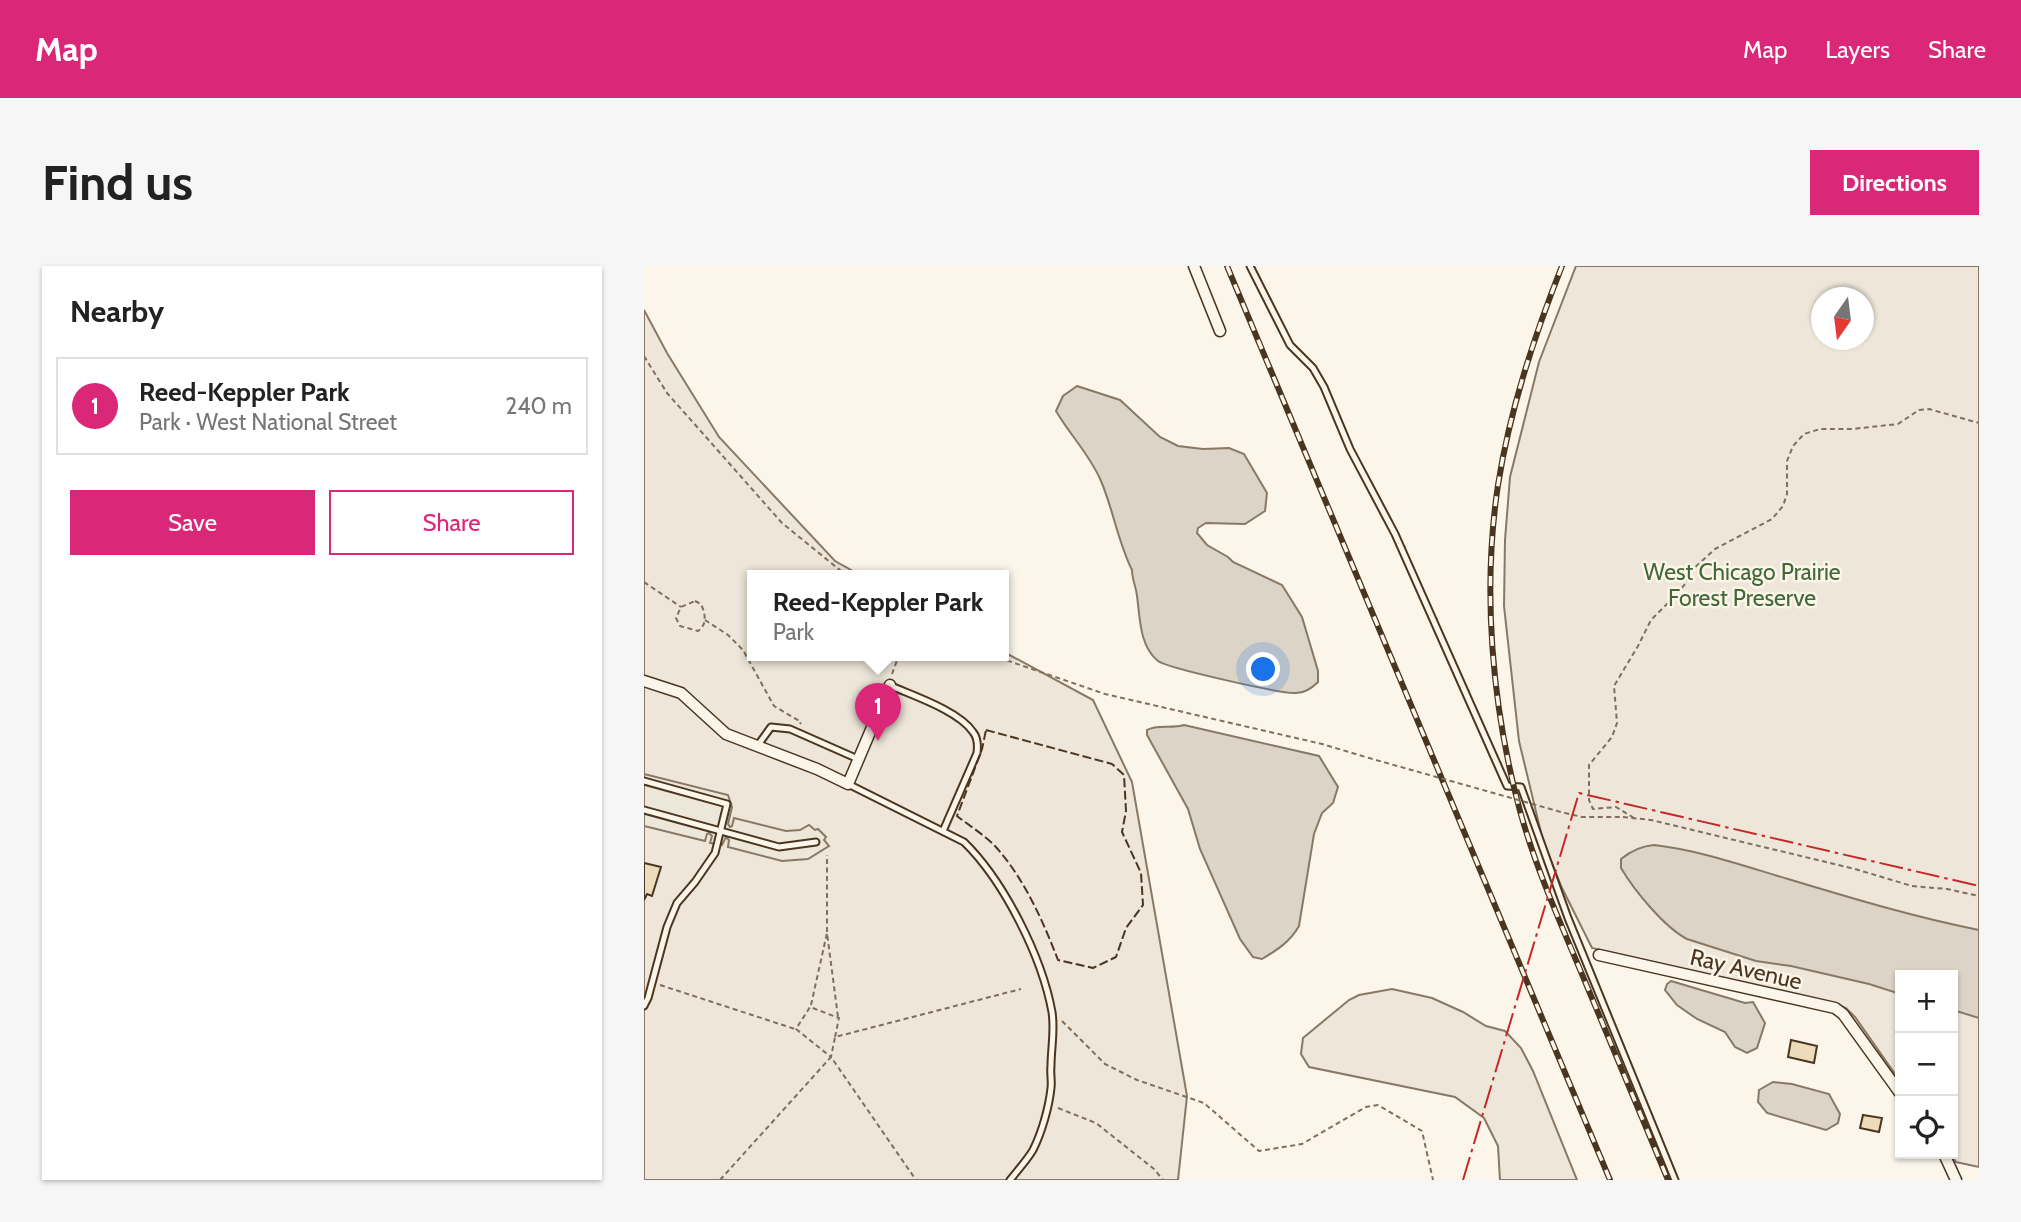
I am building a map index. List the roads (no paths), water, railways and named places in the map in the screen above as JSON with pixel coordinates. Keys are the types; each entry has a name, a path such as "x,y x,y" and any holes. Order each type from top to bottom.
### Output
{"street":[{"path":"1194,266 1220,331"},
{"path":"644,681 681,693 726,734 817,769 848,784 890,685"},
{"name":"Ray Avenue","path":"1599,955 1835,1008 1843,1014 1895,1086"},
{"path":"1946,1159 1956,1180"}],"lane":[{"path":"1250,266 1290,345 1312,368 1324,387 1350,449 1395,534 1507,786 1521,787 1568,918 1675,1180"},
{"path":"890,685 957,717 975,733 977,753 943,831"},
{"path":"757,746 771,727 790,729 858,759"},
{"path":"644,781 727,804 715,853 677,903 667,927 649,999 644,1006"},
{"path":"848,784 964,842 1005,893 1035,959 1052,1012 1054,1039 1051,1087 1033,1149 1010,1180"},
{"path":"644,810 779,847 816,842"}],"railway":[{"path":"1227,266 1610,1180"},
{"path":"1562,266 1524,374 1503,457 1493,525 1492,649 1510,771 1534,854 1668,1180"}],"place":[{"name":"Reed-Keppler Park","path":"878,741"}],"park label":[{"name":"West Chicago Prairie Forest Preserve","path":"1742,585"}]}
